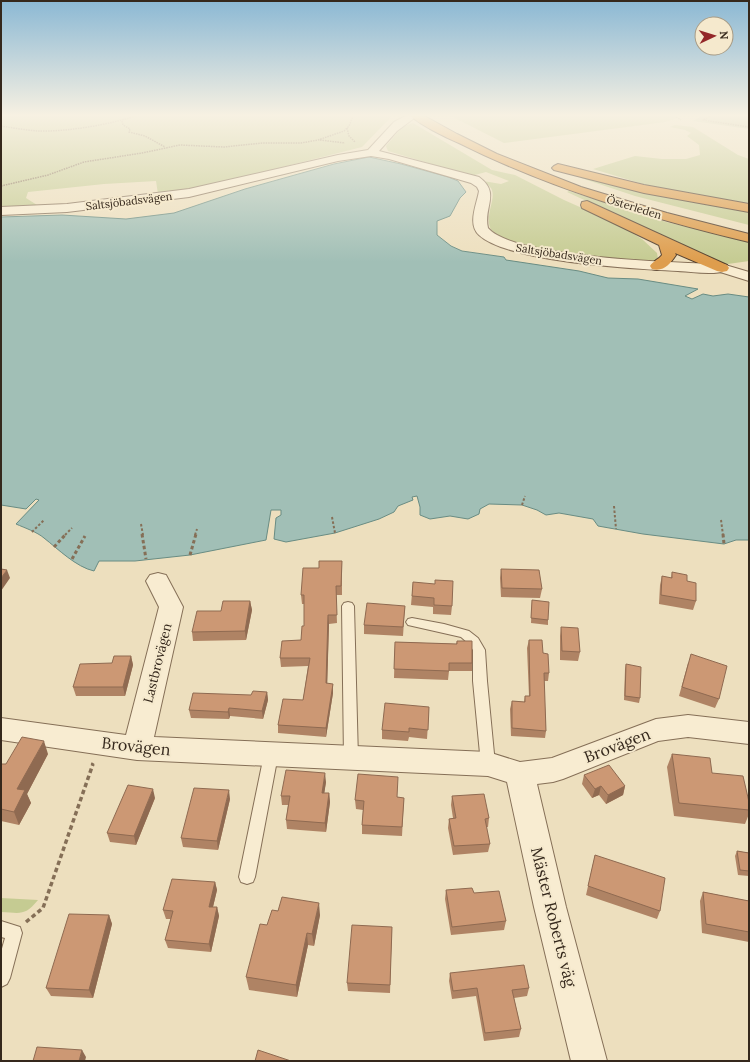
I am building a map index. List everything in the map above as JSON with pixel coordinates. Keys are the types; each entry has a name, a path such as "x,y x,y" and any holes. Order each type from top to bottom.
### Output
{"highway":[{"name":"Österleden","path":"510,164 557,182 616,202 749,238"},
{"name":"Österleden","path":"532,164 567,178 627,198 749,230"},
{"path":"546,164 632,186 749,208"},
{"path":"516,166 562,192 665,243 722,268"},
{"path":"657,266 664,262 669,255 665,243"}],"street":[{"name":"Saltsjöbadsvägen","path":"1,211 67,208 189,193 314,164"},
{"name":"Saltsjöbadsvägen","path":"417,164 475,180 485,191 480,222 483,231 493,239 512,247 580,258 657,266 722,268"},
{"path":"722,268 749,266"},
{"path":"722,268 749,277"},
{"name":"Lastbrovägen","path":"137,748 171,606 158,581"},
{"name":"Brovägen","path":"1,729 137,748 351,759 488,764 520,774 553,770 656,730 688,726 749,733"},
{"name":"Mäster Roberts väg","path":"520,774 550,906 589,1061"}],"lane":[{"path":"348,606 351,759"},
{"path":"412,622 444,628 465,634 474,641 479,650 480,681 488,764"},
{"path":"248,877 271,755"},
{"path":"1,978 12,944 7,931"}],"path":[{"path":"1,186 48,175 80,164"},
{"path":"522,505 525,496"},
{"path":"614,506 616,529"},
{"path":"332,517 334,532"},
{"path":"32,532 44,520"},
{"path":"722,520 724,544"},
{"path":"141,524 146,559"},
{"path":"54,547 72,528"},
{"path":"190,555 196,529"},
{"path":"72,559 86,536"},
{"path":"7,931 43,908 100,743"}],"green space":[{"path":"1,164 296,164 191,190 158,194 156,181 104,184 28,192 26,198 37,205 24,208 1,208"},
{"path":"430,164 481,164 492,170 515,175 564,200 616,223 642,239 657,253 658,259 653,262 643,262 563,253 518,244 501,238 492,231 489,225 489,213 493,196 489,186 483,181 501,184 509,181 486,172 471,176"},
{"path":"611,164 749,164 749,203 656,188 593,169"},
{"path":"583,177 641,192 749,211 749,225 635,196 581,178"},
{"path":"569,191 666,222 749,242 749,261 728,264 718,262 567,192"},
{"path":"1,898 38,900 30,909 13,913 1,912"}],"water":[{"path":"334,164 399,164 458,181 466,192 460,198 450,216 437,221 437,235 451,246 462,251 504,257 506,260 579,271 608,278 638,279 698,289 685,296 692,299 703,294 713,296 728,294 749,297 749,540 736,540 724,544 643,534 598,526 593,519 559,513 546,515 522,505 489,504 480,509 479,514 468,519 450,516 430,519 420,515 420,507 417,496 412,497 413,500 398,506 394,512 379,519 335,533 286,542 274,539 276,518 281,515 281,510 271,510 266,540 190,555 135,561 99,561 94,571 74,562 38,534 16,524 39,500 36,499 26,509 1,505 1,217 62,215 126,219 174,213 245,189"}],"building":[{"path":"319,561 342,561 341,586 336,586 337,615 328,615 326,683 333,684 326,728 278,725 283,699 303,700 310,658 280,658 282,641 301,640 302,626 304,626 304,595 301,595 303,568 319,568"},
{"path":"1,569 7,570 1,578"},
{"path":"501,569 539,570 542,589 502,588"},
{"path":"672,572 687,575 687,581 696,583 696,601 661,595 662,576 672,578"},
{"path":"435,580 453,581 452,606 434,605 434,598 412,596 413,582 435,584"},
{"path":"532,600 549,602 548,620 531,618"},
{"path":"223,601 250,601 245,631 192,632 197,611 221,611"},
{"path":"367,603 405,606 403,627 364,625"},
{"path":"561,627 578,628 580,652 562,651"},
{"path":"529,640 542,640 543,653 548,654 549,673 544,673 546,731 512,728 512,701 525,702 525,696 530,696"},
{"path":"457,641 472,641 472,663 449,663 449,671 394,669 395,642 457,644"},
{"path":"691,654 727,666 719,699 682,687"},
{"path":"114,656 131,656 123,687 73,687 80,664 112,663"},
{"path":"626,664 641,667 640,698 625,696"},
{"path":"253,691 267,692 262,711 229,708 228,712 189,710 193,693 251,695"},
{"path":"385,703 429,707 428,730 409,728 409,732 382,730"},
{"path":"22,737 44,741 17,789 25,790 14,812 1,809 1,764 6,764"},
{"path":"672,754 710,758 712,773 743,776 749,802 749,810 679,803"},
{"path":"609,765 625,786 608,795 601,786 595,789 584,775"},
{"path":"286,770 325,773 322,793 329,793 325,823 286,820 290,796 281,796"},
{"path":"358,774 398,777 397,797 404,798 402,827 362,825 364,801 355,800"},
{"path":"128,785 153,789 134,836 107,833"},
{"path":"194,788 229,790 217,841 181,838"},
{"path":"484,794 489,818 485,819 490,844 454,846 449,819 456,818 452,796"},
{"path":"737,851 749,853 749,871 740,870"},
{"path":"595,855 665,878 660,911 588,886"},
{"path":"172,879 215,882 209,907 217,907 209,944 165,940 173,911 163,910"},
{"path":"472,888 474,893 499,891 506,921 452,927 446,890"},
{"path":"703,892 749,901 749,932 706,924"},
{"path":"282,897 319,903 312,934 307,933 296,985 246,977 260,924 267,925 272,910 278,911"},
{"path":"69,914 109,915 89,990 46,988"},
{"path":"352,925 392,927 390,985 347,983"},
{"path":"524,965 529,988 512,990 521,1029 485,1033 477,988 453,991 450,973"},
{"path":"37,1047 82,1050 79,1061 33,1061"},
{"path":"258,1050 291,1061 255,1061"}]}
